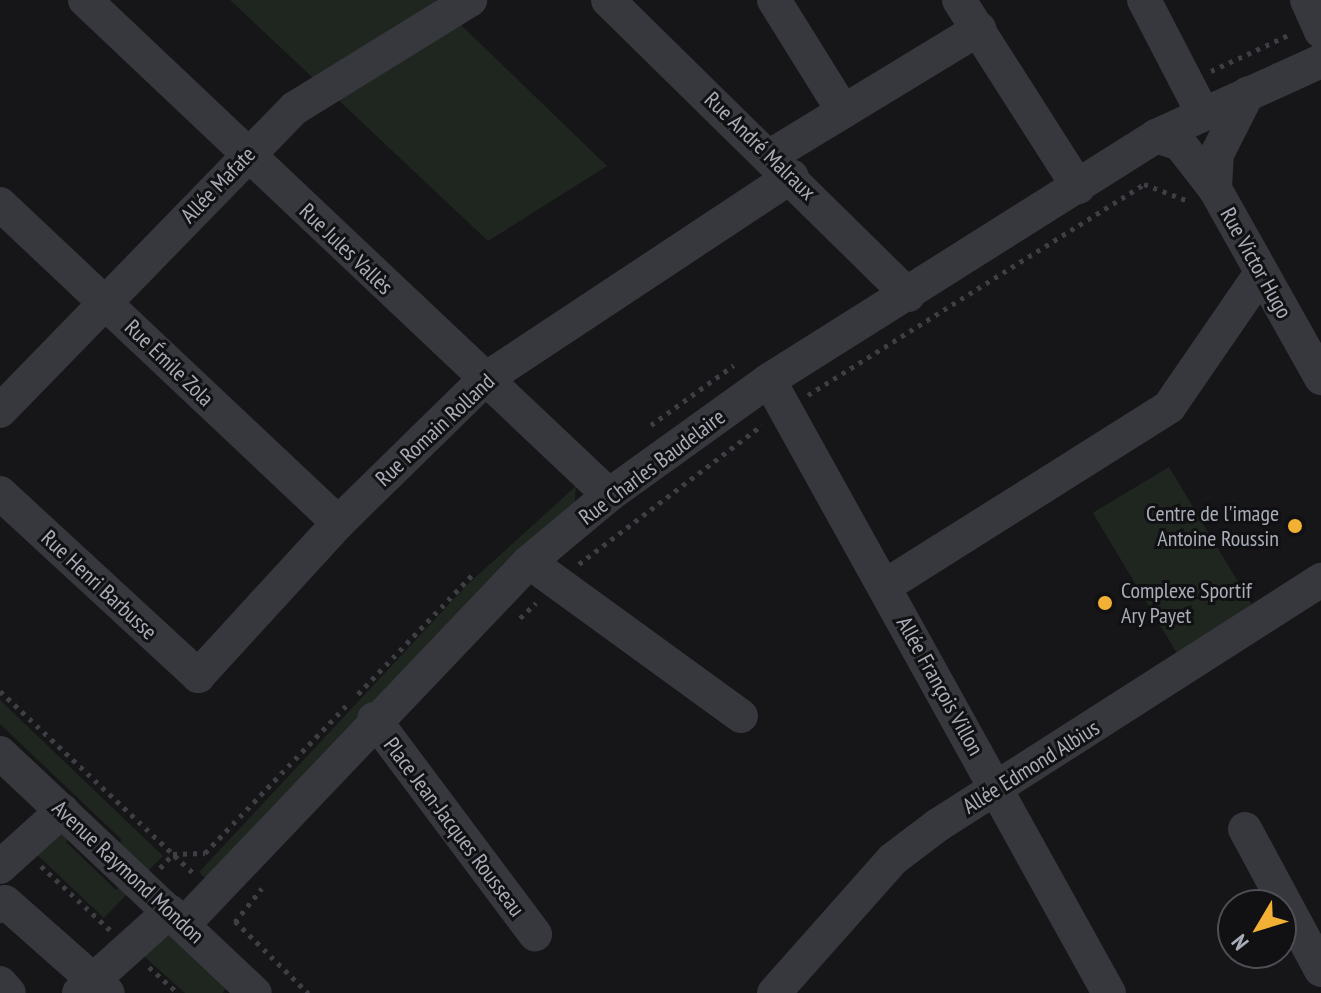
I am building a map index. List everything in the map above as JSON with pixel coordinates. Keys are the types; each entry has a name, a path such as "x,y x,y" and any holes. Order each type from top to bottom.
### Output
{"street":[{"name":"Rue Jules Vallès","path":"85,0 609,495"},
{"name":"Allée Mafate","path":"0,411 295,108 470,0"},
{"name":"Rue André Malraux","path":"608,0 781,166 908,295"},
{"path":"774,0 843,111"},
{"path":"959,0 1078,187"},
{"path":"1144,0 1202,112"},
{"path":"1307,0 1321,31"},
{"name":"Rue Romain Rolland","path":"198,676 338,523 484,380 781,166 843,111 979,29"},
{"name":"Rue Charles Baudelaire","path":"94,989 118,938 177,918 529,562 609,495 769,380 1156,136 1202,112 1321,61"},
{"name":"Rue Victor Hugo","path":"1205,196 1217,154 1248,93"},
{"name":"Rue Victor Hugo","path":"1156,136 1180,144 1205,196 1261,273 1321,378"},
{"name":"Rue Émile Zola","path":"0,204 338,523"},
{"path":"885,586 1169,407 1261,273"},
{"name":"Allée François Villon","path":"769,380 1109,993"},
{"name":"Rue Henri Barbusse","path":"0,493 198,676"},
{"path":"529,562 741,716"},
{"name":"Allée Edmond Albius","path":"774,993 893,859 1321,580"},
{"name":"Place Jean-Jacques Rousseau","path":"374,719 535,934"},
{"name":"Avenue Raymond Mondon","path":"0,753 255,993"},
{"path":"12,858 62,811"},
{"path":"1245,829 1321,970"},
{"path":"0,906 5,902 94,989"},
{"path":"0,983 9,993"}],"path":[{"path":"797,402 1144,184 1205,196"},
{"path":"509,630 558,582 771,418"},
{"path":"0,691 202,882"},
{"path":"12,858 118,938 178,993"},
{"path":"235,922 269,880"},
{"path":"231,913 235,922 308,993"},
{"path":"115,917 118,938"}],"shaded area":[{"path":"230,0 435,0 440,5 314,79"},
{"path":"460,24 607,166 488,241 334,96"},
{"path":"1169,467 1254,609 1178,655 1093,513"},
{"path":"576,486 574,510 207,880 199,872 466,586"},
{"path":"0,700 163,856 145,874 119,850 121,839 0,724"},
{"path":"52,830 71,837 66,842 116,890 123,885 130,891 104,918 33,851"},
{"path":"164,926 227,985 223,993 185,993 139,952"}],"place":[{"name":"Centre de l'image Antoine Roussin","path":"1295,526"},
{"name":"Complexe Sportif Ary Payet","path":"1105,603"}]}
